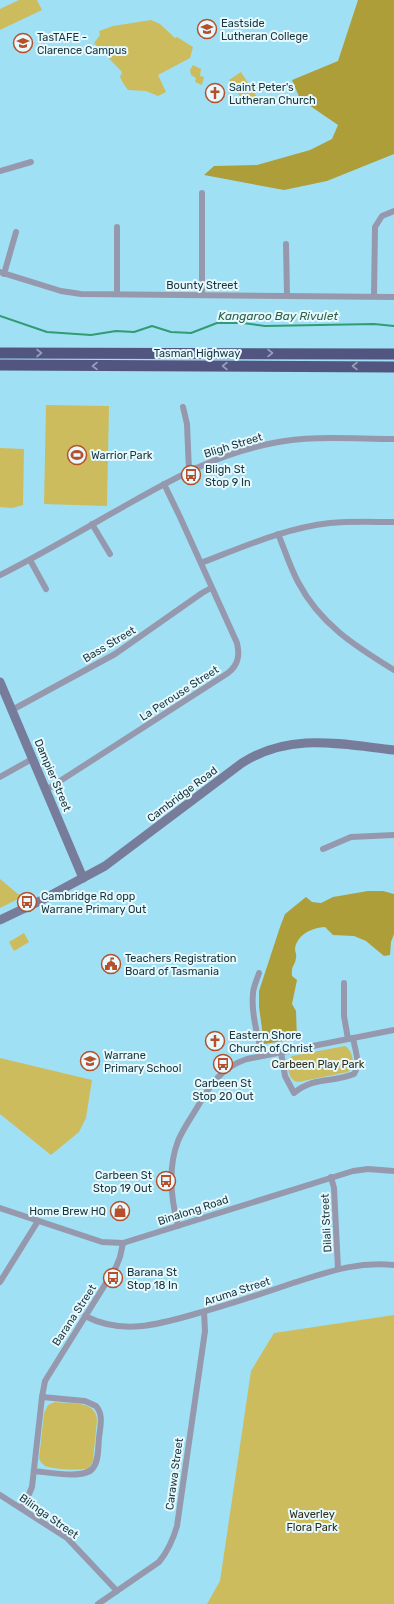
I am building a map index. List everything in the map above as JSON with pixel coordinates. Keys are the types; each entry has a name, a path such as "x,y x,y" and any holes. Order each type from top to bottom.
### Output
{"highway":[{"name":"Tasman Highway","path":"0,353 394,354"},
{"name":"Tasman Highway","path":"0,365 394,366"}],"main road":[{"name":"Dampier Street","path":"0,682 83,878"},
{"name":"Cambridge Road","path":"0,920 83,878 119,856 242,763 264,751 283,745 304,742 394,750"}],"street":[{"path":"0,171 31,162"},
{"path":"202,193 202,295"},
{"path":"374,296 375,227 382,216 394,211"},
{"path":"117,227 117,294"},
{"name":"Bounty Street","path":"16,232 2,273 69,293 394,297"},
{"path":"286,244 286,295"},
{"path":"183,407 187,424 189,471"},
{"name":"Bligh Street","path":"0,575 30,560 189,471 238,452 274,443 312,439 394,439"},
{"name":"La Perouse Street","path":"46,790 232,670 238,658 238,647 211,588 201,562 164,484"},
{"path":"201,562 278,534 309,526 330,523 394,522"},
{"path":"92,524 110,554"},
{"path":"278,534 299,583 310,601 323,617 338,633 353,645 394,670"},
{"path":"30,560 46,589"},
{"name":"Bass Street","path":"12,710 115,654 202,592 211,588"},
{"path":"0,777 32,759"},
{"path":"322,849 351,837 394,835"},
{"path":"249,977 258,976 253,995 255,1021 262,1055"},
{"path":"281,1052 286,1076 294,1093 303,1086 311,1083 354,1074 357,1069 358,1062 344,1016 344,983"},
{"path":"178,1226 172,1195 172,1174 175,1152 182,1134 204,1094 215,1079 226,1069 238,1062 262,1055 394,1030"},
{"name":"Binalong Road","path":"0,1208 102,1242 123,1243 331,1177 361,1170 394,1171"},
{"name":"Dilali Street","path":"331,1177 334,1188 338,1269"},
{"path":"0,1282 38,1221"},
{"name":"Barana Street","path":"21,1508 30,1493 42,1397 47,1375 116,1267 123,1243"},
{"name":"Aruma Street","path":"86,1316 95,1321 109,1325 143,1327 161,1324 204,1312 338,1269 367,1264 394,1264"},
{"name":"Carawa Street","path":"98,1604 159,1562 166,1554 174,1538 205,1331 204,1312"},
{"path":"34,1470 86,1474 95,1466 99,1443 101,1416 96,1406 90,1402 42,1397"},
{"name":"Bilinga Street","path":"0,1495 67,1538 117,1591"}],"green space":[{"path":"19,0 37,0 42,10 0,30 0,9"},
{"path":"151,20 160,24 175,38 177,37 193,47 190,58 158,75 166,92 158,96 146,91 128,90 120,77 122,72 94,43 100,35 99,31 113,26"},
{"path":"193,65 201,69 200,76 204,77 202,85 195,82 196,78 191,75 190,70"},
{"path":"241,72 257,97 245,104 229,80"},
{"name":"Warrior Park","path":"46,405 109,406 107,506 44,504"},
{"path":"0,448 24,449 23,505 12,508 0,507"},
{"path":"0,879 18,894 24,896 0,908"},
{"path":"24,933 29,942 14,951 9,942"},
{"name":"Carbeen Play Park","path":"345,1046 352,1055 353,1062 348,1072 298,1082 294,1081 290,1075 288,1067 292,1056"},
{"path":"0,1058 92,1080 86,1118 79,1132 51,1155 0,1114"},
{"name":"Waverley Flora Park","path":"394,1315 394,1604 207,1604 220,1581 251,1371 274,1333"},
{"path":"55,1402 81,1404 92,1409 96,1414 97,1420 93,1461 89,1468 60,1469 45,1466 39,1459 44,1413 48,1405"}],"shaded area":[{"path":"358,0 394,0 394,154 327,181 284,190 204,175 214,166 257,165 310,150 332,139 338,125 300,99 292,80 338,61"},
{"path":"368,891 383,891 394,894 394,934 391,942 390,955 384,956 366,941 354,936 333,935 325,927 310,930 299,939 296,944 296,961 292,970 292,976 297,980 292,1004 296,1011 297,1039 264,1044 259,1007 259,991 285,914 306,897 312,902 321,903 333,897"}],"waterway":[{"name":"Kangaroo Bay Rivulet","path":"0,316 47,332 91,335 116,331 134,332 152,326 171,332 191,333 217,323 243,323 265,326 374,324 394,326"}],"place":[{"name":"Eastside Lutheran College","path":"207,29"},
{"name":"TasTAFE - Clarence Campus","path":"23,43"},
{"name":"Saint Peter's Lutheran Church","path":"215,93"},
{"name":"Warrior Park","path":"77,455"},
{"name":"Bligh St Stop 9 In","path":"191,475"},
{"name":"Cambridge Rd opp Warrane Primary Out","path":"27,902"},
{"name":"Teachers Registration Board of Tasmania","path":"111,964"},
{"name":"Eastern Shore Church of Christ","path":"215,1041"},
{"name":"Warrane Primary School","path":"90,1061"},
{"name":"Carbeen St Stop 20 Out","path":"223,1064"},
{"name":"Carbeen St Stop 19 Out","path":"166,1181"},
{"name":"Home Brew HQ","path":"120,1211"},
{"name":"Barana St Stop 18 In","path":"113,1278"}]}
